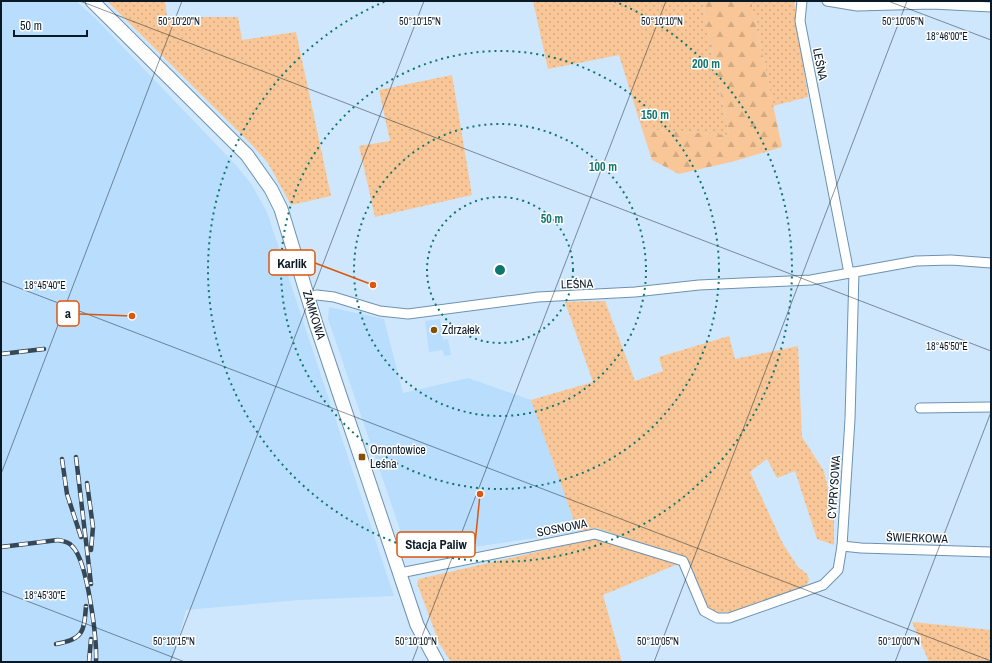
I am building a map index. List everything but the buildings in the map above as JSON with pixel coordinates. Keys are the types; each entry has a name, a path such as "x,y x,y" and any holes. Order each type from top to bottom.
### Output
{"street":[{"name":"ZAMKOWA","path":"92,1 247,155 262,175 280,209 417,625 436,662"},
{"name":"LEŚNA","path":"802,1 800,21 851,273"},
{"path":"827,1 858,6 932,4 991,7"},
{"name":"LEŚNA","path":"308,297 317,295 334,297 380,311 408,314 538,297 628,293 699,285 790,281 851,273 916,260 951,260 991,263"},
{"name":"CYPRYSOWA","path":"717,618 729,618 823,586 838,570 842,546 850,419 851,273"},
{"path":"920,408 991,407"},
{"name":"SOSNOWA","path":"400,573 595,534 683,561 704,611 717,618"},
{"name":"ŚWIERKOWA","path":"842,546 861,548 991,552"}],"shaded area":[{"path":"1,1 76,1 96,19 236,165 252,185 267,212 394,596 299,600 186,610 172,662 1,662"},
{"path":"329,307 384,319 403,393 468,378 531,400 578,532 409,556 328,319"},
{"name":"Zdrzałek","path":"440,319 443,340 448,339 451,355 444,356 443,350 429,352 425,321"}],"green space":[{"path":"107,1 165,1 167,17 238,17 242,40 296,32 331,196 291,205 268,163 252,145"},
{"path":"533,1 702,1 729,135 642,129 619,55 548,69"},
{"path":"702,1 751,1 782,147 735,161 679,174 652,160 642,129 729,135"},
{"path":"751,1 794,1 808,97 773,106"},
{"path":"452,75 472,195 375,217 359,146 390,141 379,90"},
{"path":"605,301 635,381 663,371 659,357 729,336 735,359 798,346 802,437 824,471 834,516 834,545 817,539 795,471 777,478 767,459 750,472 783,544 798,567 807,574 809,579 806,588 755,606 739,610 714,612 707,607 704,602 693,570 687,559 597,528 578,532 531,400 593,382 565,302"},
{"path":"597,538 670,560 678,564 603,595 622,662 451,662 439,643 417,583 419,579"},
{"path":"912,622 991,630 991,662 929,662"}],"railway":[{"path":"1,354 44,349"},
{"path":"76,457 91,584"},
{"path":"62,459 67,494 81,537"},
{"path":"87,483 93,527 91,550"},
{"path":"1,547 58,540 66,542 72,546 78,554 87,583 95,637 96,662"},
{"path":"56,644 72,640 77,637 83,629 86,606"},
{"path":"89,662 91,639"}],"place":[{"name":"Karlik","path":"373,285"},
{"name":"a","path":"132,316"},
{"name":"Zdrzałek","path":"434,330"},
{"name":"Ornontowice Leśna","path":"362,457"},
{"name":"Stacja Paliw","path":"480,494"}]}
